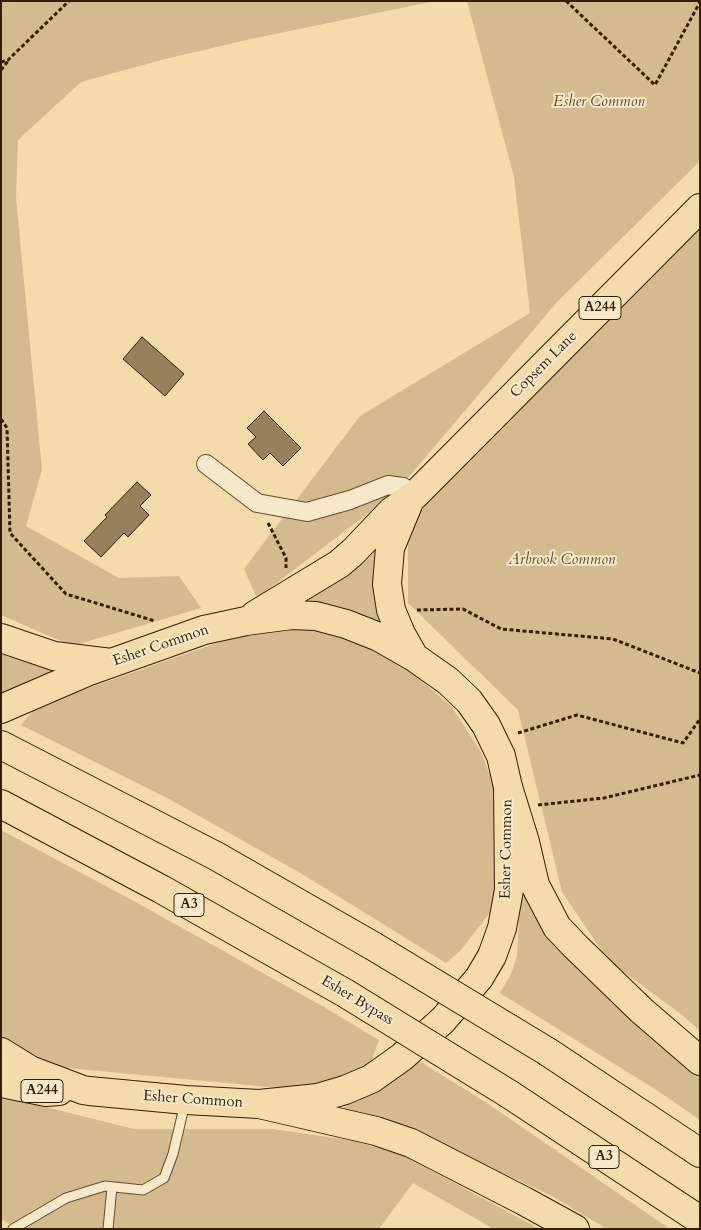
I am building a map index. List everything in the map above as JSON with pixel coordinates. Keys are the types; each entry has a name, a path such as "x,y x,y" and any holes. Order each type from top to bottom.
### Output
{"main road":[{"name":"Copsem Lane","path":"246,621 339,564 353,552 392,511 412,498 700,208"},
{"name":"Copsem Lane","path":"412,498 390,548 386,584 391,610 401,634 414,657"},
{"name":"Esher Common","path":"1,708 112,663 204,630 246,621 292,615 316,616 346,624 379,637 414,657 448,681 469,701 486,725 501,756 508,787 509,890 502,928 492,956 479,978 443,1020 402,1057 371,1078 345,1090 318,1098 259,1104 186,1100 83,1090 30,1070 1,1052"},
{"path":"1,638 54,656 112,663"},
{"path":"1,745 216,856 373,946 548,1052 700,1153"},
{"path":"508,787 525,842 535,885 557,927 641,1010 700,1060"},
{"name":"Esher Bypass","path":"1,804 161,889 345,993 509,1094 700,1220"},
{"name":"A244","path":"1,1083 46,1092 83,1090"},
{"path":"259,1104 376,1131 411,1144 575,1229"}],"street":[{"path":"206,464 257,502 307,512 350,500 388,486 403,487 412,498"}],"lane":[{"path":"13,1229 66,1198 105,1186 143,1190 164,1178 173,1154 186,1100"},
{"path":"108,1229 112,1187"}],"path":[{"path":"1,70 8,60 69,1"},
{"path":"566,1 655,86 700,2"},
{"path":"1,62 8,60"},
{"path":"1,420 8,428 10,533 66,594 161,623"},
{"path":"257,502 286,558 287,596"},
{"path":"411,610 463,608 501,629 613,639 700,674"},
{"path":"518,733 577,715 682,743 700,719"},
{"path":"538,805 604,798 700,775"}],"green space":[{"path":"1,1 435,1 251,39 165,59 81,82 18,140 16,198 42,470 26,526 119,578 179,576 201,608 72,646 1,615"},
{"name":"Esher Common","path":"467,1 700,1 700,161 557,302 396,492 257,598 244,569 360,416 530,313 514,177"},
{"name":"Arbrook Common","path":"700,225 700,1031 682,1015 608,960 562,892 518,710 408,603 408,524 565,359"},
{"path":"376,540 386,621 381,624 354,611 327,604 303,601"},
{"path":"274,626 314,627 369,644 403,665 451,706 480,750 494,785 498,890 492,910 460,951 446,963 302,874 169,799 21,725 37,706 214,644"},
{"path":"1,654 16,656 64,669 58,673 1,692"},
{"path":"1,830 130,899 324,1007 379,1040 370,1065 326,1084 309,1088 279,1088 57,1067 27,1054 1,1038"},
{"path":"521,888 564,953 587,979 700,1077 700,1120 658,1091 500,993 511,974 517,956"},
{"path":"416,1059 487,1103 670,1229 607,1229 552,1196 444,1146 338,1111"},
{"path":"1,1096 134,1129 273,1129 355,1141 402,1155 540,1229 494,1229 413,1183 379,1229 18,1229 1,1219"}],"building":[{"path":"142,337 184,374 165,396 123,359"},
{"path":"264,411 301,448 283,466 270,453 263,460 248,444 256,437 247,428"},
{"path":"137,482 151,495 140,506 149,515 128,537 124,533 101,557 84,541 107,517 105,515"}]}
